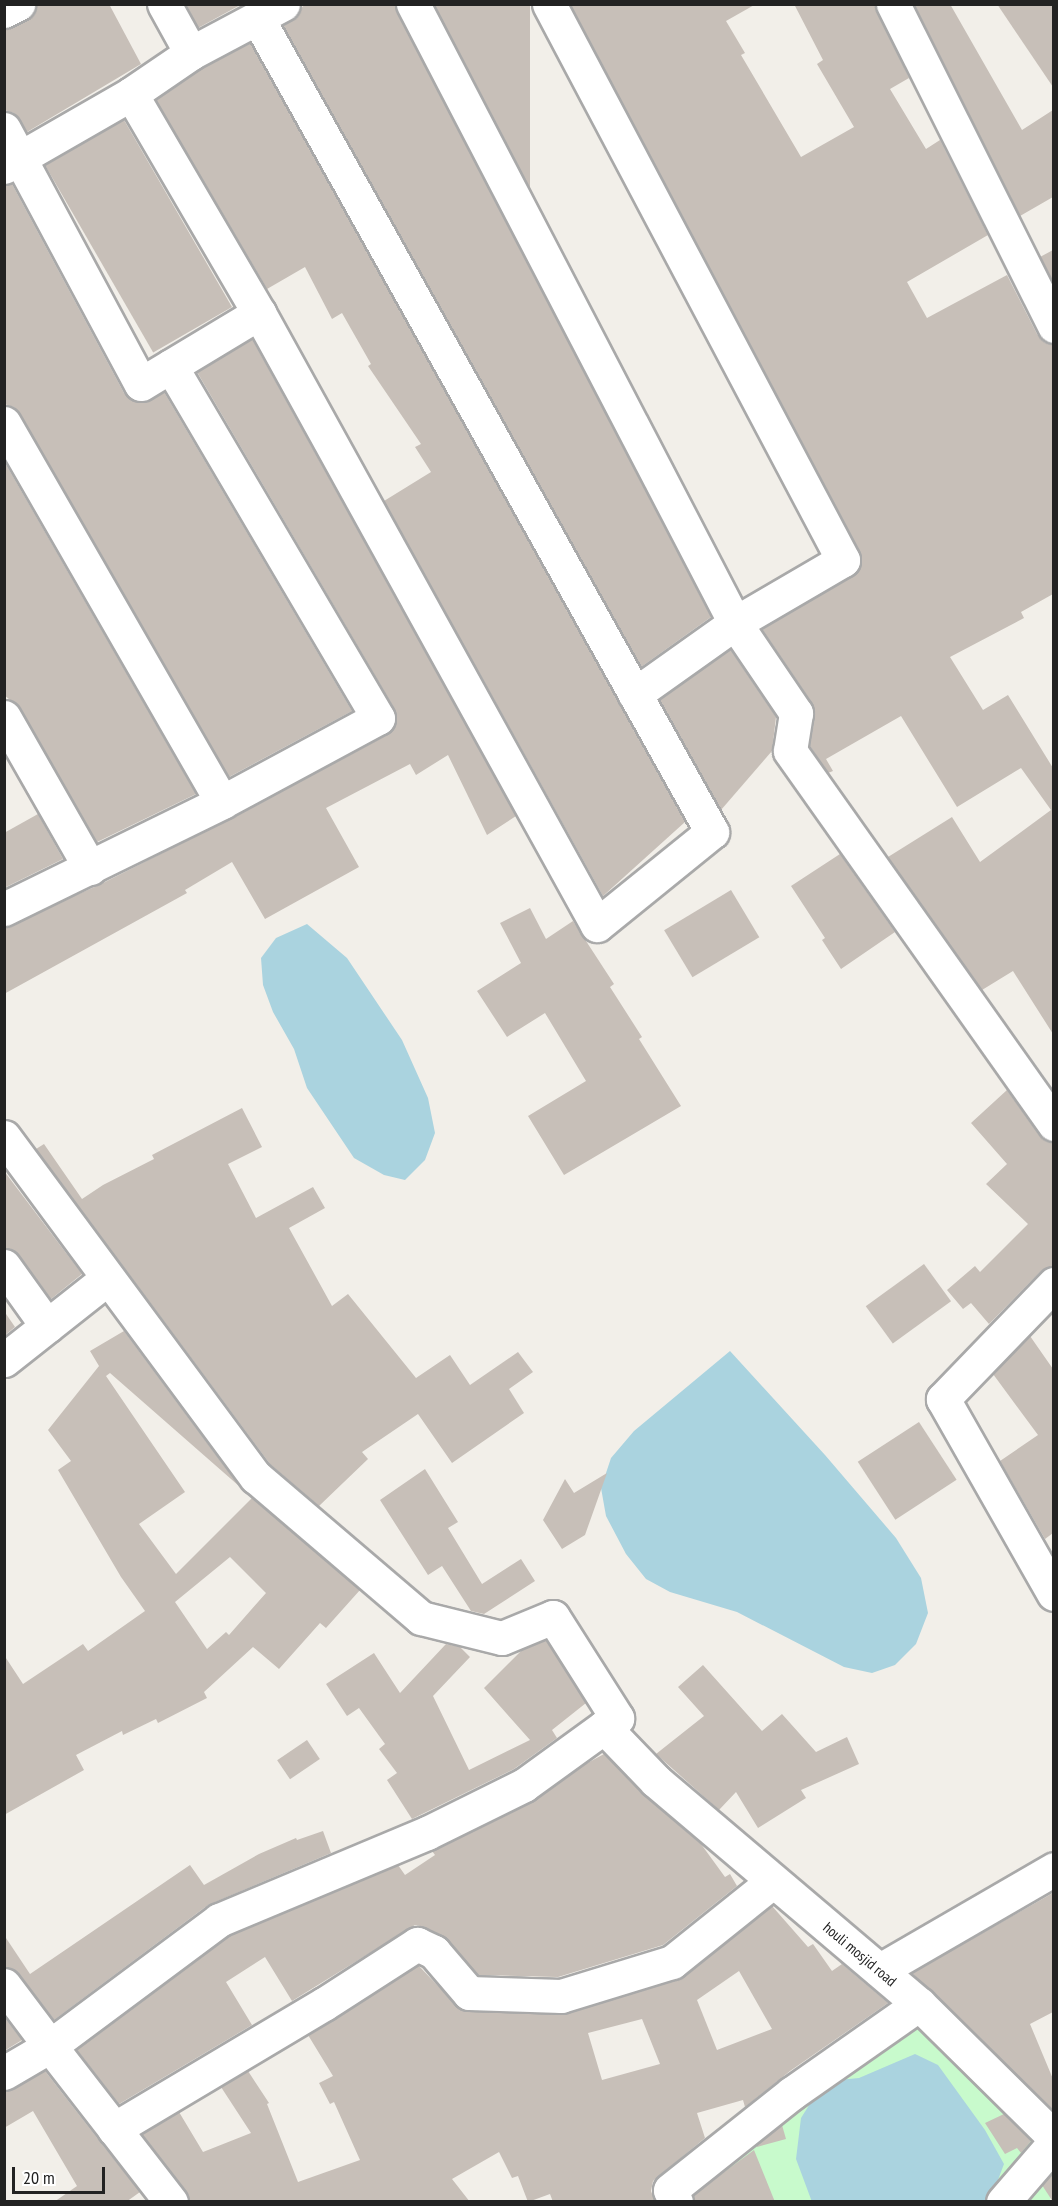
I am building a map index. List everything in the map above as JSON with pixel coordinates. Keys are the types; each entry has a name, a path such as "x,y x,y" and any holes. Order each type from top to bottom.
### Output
{"street":[{"path":"4,11 18,4"},
{"path":"164,4 191,53"},
{"path":"412,4 735,623 796,713 790,752 1053,1124"},
{"path":"549,4 843,560 735,623 635,694"},
{"path":"893,4 1053,326"},
{"path":"13,162 130,94 191,53 271,12 635,694 712,832 597,925 259,313 130,94"},
{"path":"4,129 13,162 141,384 259,313"},
{"path":"4,909 222,802 378,718 171,366"},
{"path":"4,423 222,802"},
{"path":"4,717 90,868"},
{"path":"4,1137 256,1477 421,1618 502,1638 553,1617 617,1718 524,1785 427,1833 219,1920 50,2046 4,2073"},
{"path":"4,1266 47,1326"},
{"path":"4,1360 108,1278"},
{"path":"1053,1284 942,1399 1053,1593"},
{"name":"houli mosjid road","path":"603,1727 656,1782 919,2004 1053,2138"},
{"path":"880,1970 1053,1869"},
{"path":"114,2129 324,2004 417,1944 434,1952 469,1993 561,1996 672,1962 773,1881"},
{"path":"4,1985 171,2202"},
{"path":"676,2202 670,2190 792,2093 919,2004"},
{"path":"1003,2202 1053,2143"}],"green space":[{"path":"895,2022 926,2023 987,2073 1053,2167 1050,2201 686,2201 710,2138 791,2075"}],"water":[{"path":"307,924 347,958 402,1040 428,1098 435,1133 425,1160 405,1180 384,1175 354,1158 307,1088 294,1049 273,1012 263,985 261,958 276,938"},
{"path":"730,1351 825,1455 896,1538 921,1578 928,1613 916,1644 895,1665 872,1673 844,1667 737,1612 670,1592 646,1579 626,1554 606,1516 601,1488 611,1458 634,1431"},
{"path":"915,2054 938,2065 985,2130 1004,2164 990,2201 812,2202 796,2159 801,2118 818,2091 839,2080 859,2078"}],"building":[{"path":"37,4 109,4 141,64 27,132 14,113 4,110 4,29 27,20 34,14"},
{"path":"186,4 242,4 198,28"},
{"path":"305,4 394,4 711,617 641,667 283,25 292,20"},
{"path":"434,4 530,4 530,673 434,673"},
{"path":"570,4 756,4 726,21 745,53 741,55 801,157 854,127 817,64 823,60 794,4 875,4 909,78 890,89 926,149 940,140 988,235 907,282 927,318 1007,275 1037,334 1044,342 1053,345 1053,594 1021,612 1024,618 950,657 983,710 1008,695 1053,768 1053,1034 1013,971 982,990 888,857 952,817 980,862 1051,810 1021,768 957,807 901,716 826,759 833,771 828,773 810,746 815,716 812,703 762,629 853,576 862,560 860,552"},
{"path":"914,4 950,4 1022,130 1053,110 1053,197 1020,216"},
{"path":"997,4 1053,4 1053,87"},
{"path":"250,43 685,822 603,896 384,501 431,472 415,447 421,444 368,366 371,364 342,313 332,319 305,267 267,289 156,100 201,69"},
{"path":"124,120 232,307 153,353 45,166"},
{"path":"12,184 124,393 132,400 142,403 164,392 352,711 229,777 20,414 14,407 4,404 4,186"},
{"path":"1053,250 1053,283 1040,257"},
{"path":"252,339 516,816 487,835 448,755 416,775 410,764 326,808 359,867 265,919 232,862 185,890 187,893 4,994 4,927 99,885 230,819 387,735 394,727 397,717 394,708 197,372"},
{"path":"4,461 196,794 97,842 20,708 4,695"},
{"path":"730,649 776,717 772,751 721,810 660,700"},
{"path":"38,814 63,859 4,888 4,833"},
{"path":"840,854 895,932 841,969 822,940 825,938 791,886"},
{"path":"731,890 759,937 692,977 664,930"},
{"path":"530,908 546,939 573,921 614,984 610,987 642,1037 639,1039 681,1106 564,1175 528,1116 586,1081 545,1013 507,1037 477,991 521,963 500,923"},
{"path":"1007,1090 1039,1135 1053,1142 1053,1266 1041,1271 989,1324 971,1303 963,1309 947,1290 975,1266 980,1272 1028,1224 986,1184 1007,1164 971,1123"},
{"path":"242,1108 262,1147 228,1164 256,1218 313,1187 325,1208 289,1228 332,1306 348,1294 416,1378 450,1355 470,1385 518,1352 533,1372 509,1389 524,1413 452,1463 418,1414 362,1452 368,1459 319,1506 270,1464 36,1149 44,1144 82,1199 103,1185 154,1159 152,1155"},
{"path":"4,1171 82,1274 51,1299 19,1255 4,1248"},
{"path":"924,1264 951,1301 893,1344 866,1306"},
{"path":"4,1311 15,1327 4,1336"},
{"path":"124,1331 239,1486 110,1373 106,1376 185,1492 139,1524 176,1574 252,1498 360,1590 326,1628 320,1623 279,1669 253,1647 204,1692 207,1698 158,1723 156,1719 123,1735 122,1731 76,1755 84,1770 4,1815 4,1655 23,1684 83,1644 88,1651 145,1611 121,1577 58,1470 71,1461 48,1430 99,1366 90,1351","holes":["230,1557 266,1593 229,1635 226,1632 207,1649 175,1602"]},
{"path":"1030,1336 1053,1369 1053,1533 1045,1539 1000,1461 1038,1435 993,1374"},
{"path":"919,1422 957,1480 895,1520 858,1462"},
{"path":"425,1469 458,1522 448,1528 482,1584 521,1559 535,1581 484,1614 471,1611 442,1566 428,1575 380,1500"},
{"path":"607,1473 585,1535 562,1549 543,1520 565,1479 574,1493"},
{"path":"546,1640 586,1703 552,1730 557,1738 514,1769 412,1819 387,1780 397,1773 379,1749 385,1744 359,1708 347,1716 326,1684 374,1653 400,1693 446,1644 460,1647 470,1657 433,1696 469,1770 530,1740 484,1688 523,1649"},
{"path":"703,1665 762,1731 782,1714 816,1752 847,1737 859,1764 801,1790 806,1798 758,1828 736,1792 719,1810 656,1754 704,1716 678,1687"},
{"path":"307,1740 320,1759 290,1779 277,1760"},
{"path":"604,1754 644,1795 701,1844 725,1877 730,1874 737,1886 663,1945 558,1977 478,1975 448,1940 425,1927 415,1925 292,2001 265,1957 226,1982 252,2025 119,2104 77,2050 228,1936 398,1865 405,1875 435,1855 432,1851 532,1802 582,1766"},
{"path":"323,1831 331,1853 208,1905 54,2020 19,1974 4,1967 4,1935 30,1974 190,1865 204,1885 259,1854 296,1838 297,1840"},
{"path":"1053,1893 1053,2012 1030,2024 1053,2079 1053,2110 912,1973"},
{"path":"772,1906 808,1947 813,1944 832,1971 842,1964 888,2003 790,2071 745,2107 743,2100 697,2113 705,2138 653,2181 651,2191 655,2202 553,2202 550,2194 528,2202 518,2176 512,2178 499,2152 452,2179 470,2202 189,2202 186,2191 142,2134 179,2112 203,2152 251,2133 221,2087 248,2071 269,2103 267,2104 298,2182 360,2160 334,2102 330,2104 319,2083 333,2076 308,2035 418,1965 461,2010 566,2014 678,1980","holes":["739,1971 772,2029 717,2050 697,2000","642,2019 660,2064 602,2080 588,2033"]},
{"path":"4,2017 22,2040 4,2051"},
{"path":"45,2071 140,2192 126,2202 54,2202 77,2186 33,2111 4,2128 4,2092"},
{"path":"1004,2114 1031,2141 1021,2153 1017,2148 1005,2154 985,2123"},
{"path":"782,2125 786,2139 757,2147 756,2145"},
{"path":"754,2150 775,2202 694,2202 693,2195"},
{"path":"1053,2172 1053,2202 1042,2185"}]}
